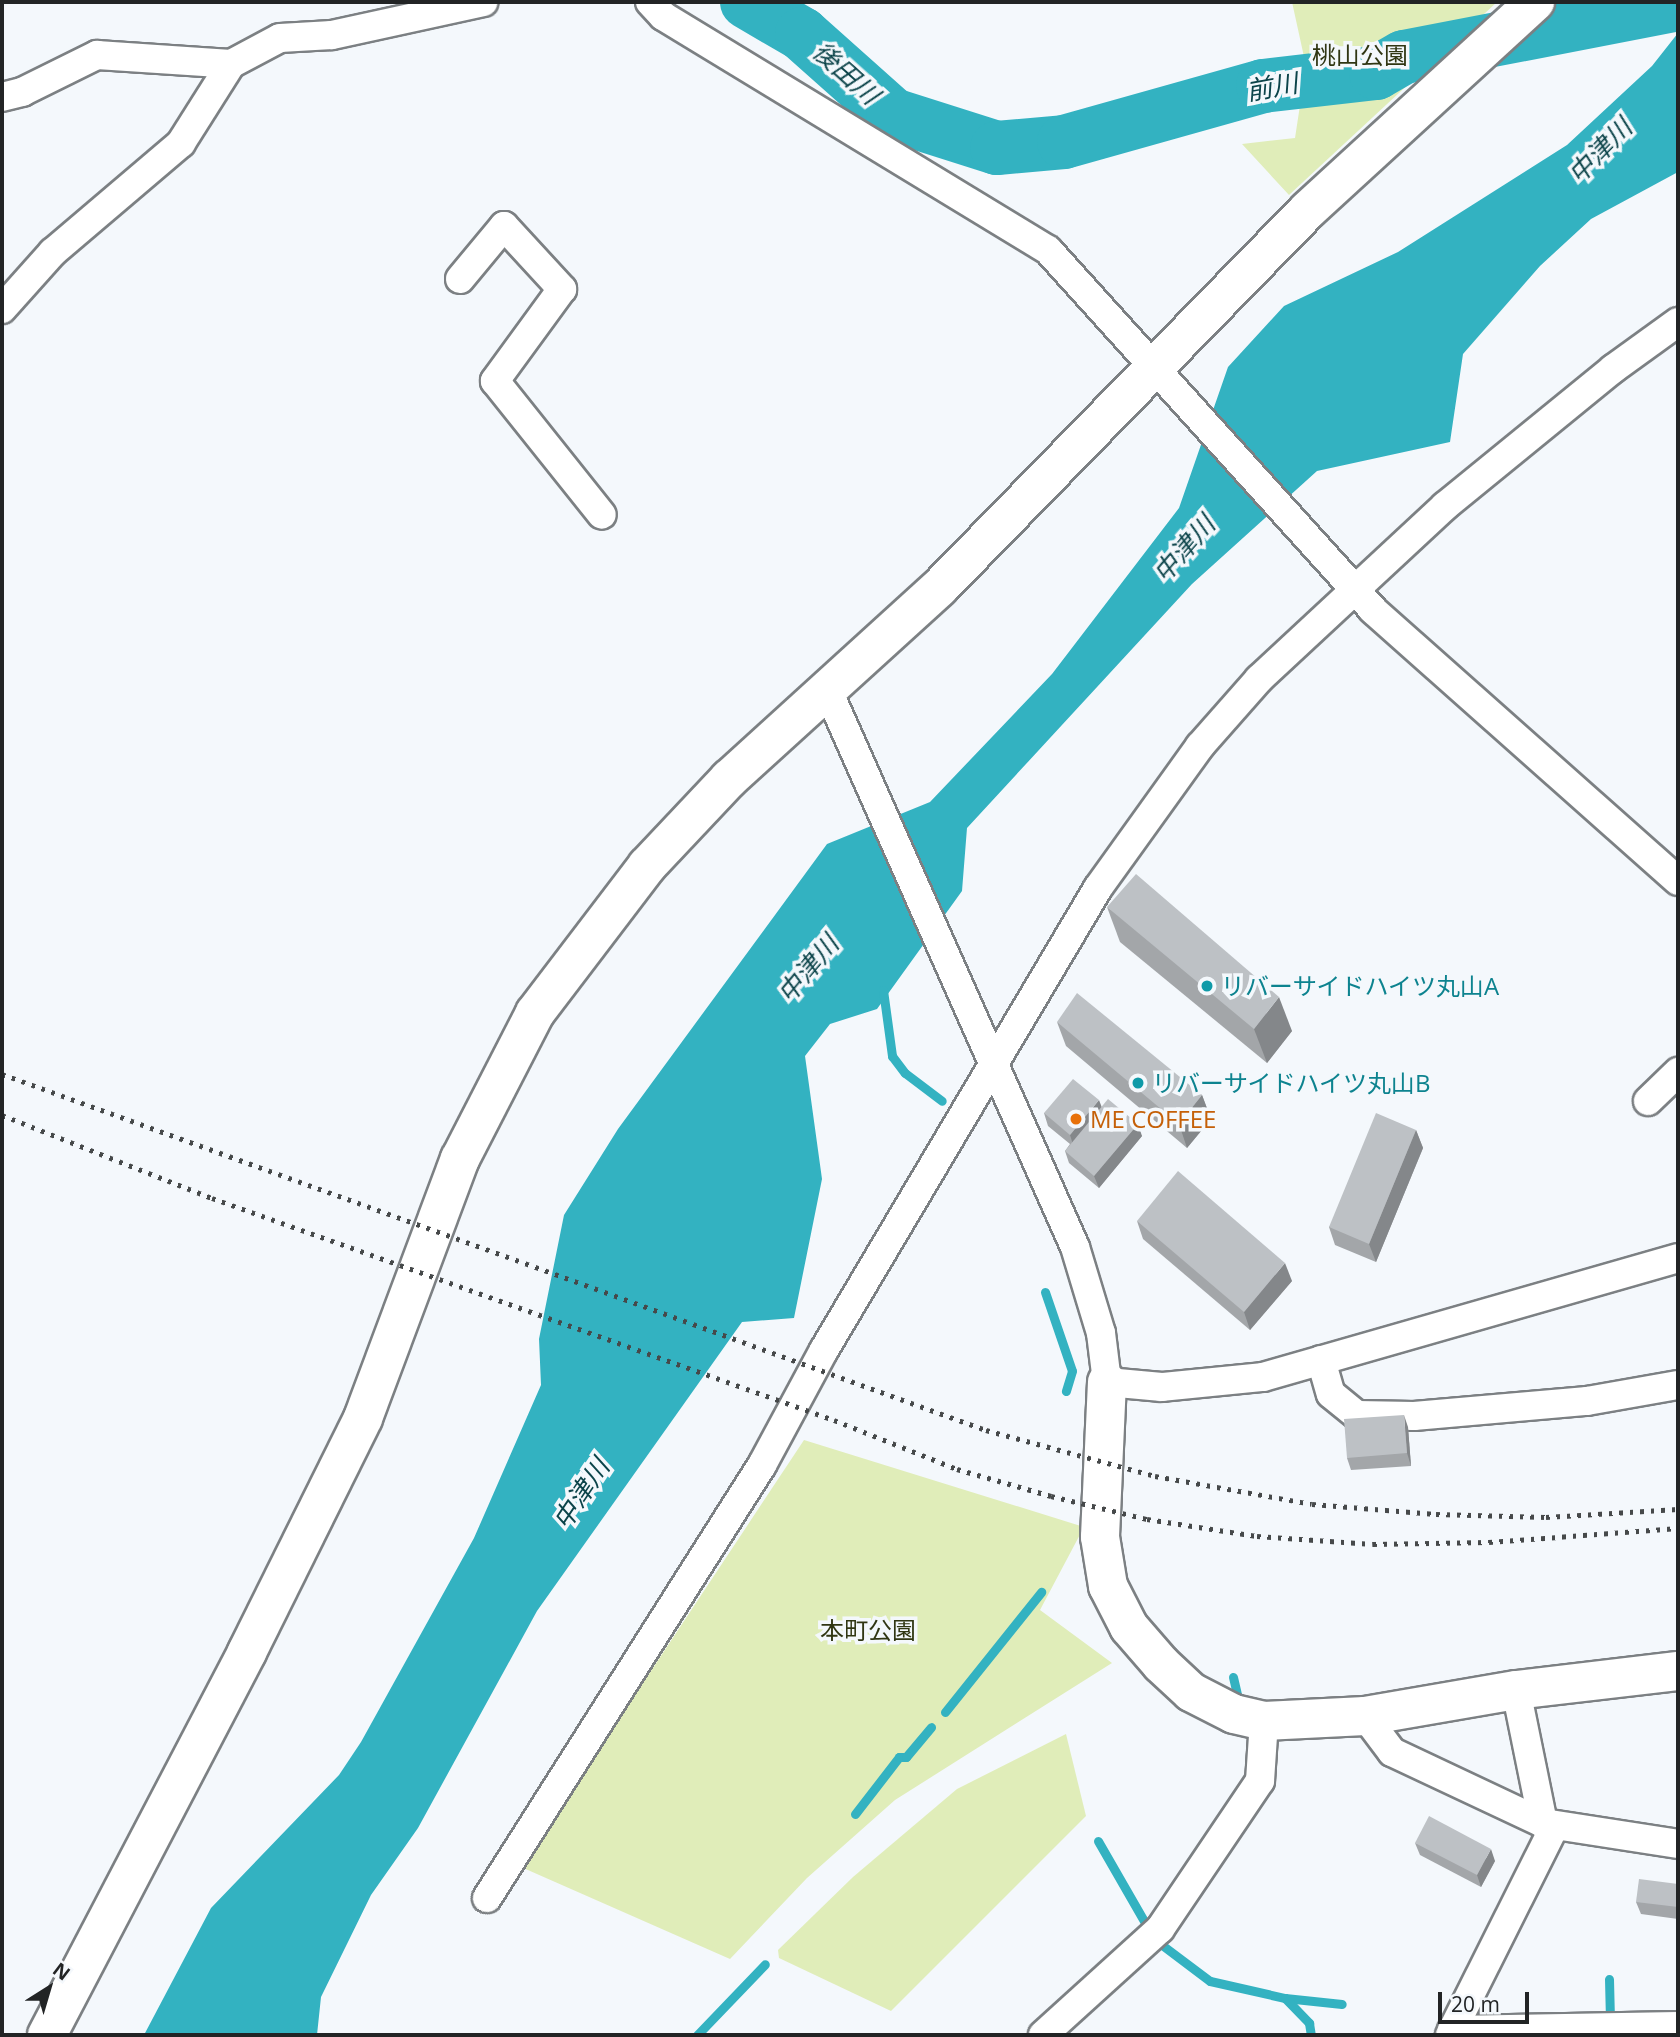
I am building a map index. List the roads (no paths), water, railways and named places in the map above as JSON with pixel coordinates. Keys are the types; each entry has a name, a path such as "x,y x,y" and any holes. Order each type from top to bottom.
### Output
{"street":[{"path":"2,309 53,252 181,143 231,64 280,38 332,35 483,2"},
{"path":"650,2 663,16 1048,250 1348,583 1422,657 1678,881"},
{"path":"47,2035 247,1652 363,1418 460,1159 514,1048 647,866 729,779 828,691 1164,378 1308,210 1535,2"},
{"path":"2,97 22,92 97,55 231,64"},
{"path":"460,279 504,226 562,289 495,381 602,515"},
{"path":"487,1898 762,1465 824,1350 994,1068 1098,888 1200,746 1348,583 1613,369 1678,322"},
{"path":"828,691 1075,1247 1101,1333 1107,1382 1100,1537 1108,1586 1129,1627 1191,1692 1234,1714 1264,1721 1365,1716 1516,1690 1678,1671"},
{"path":"1648,1101 1678,1072"},
{"path":"1107,1382 1205,1384 1263,1377 1678,1258"},
{"path":"1321,1360 1331,1394 1357,1415 1414,1416 1587,1401 1678,1385"},
{"path":"1516,1690 1548,1825 1451,2033 1678,2026"},
{"path":"1365,1716 1392,1752 1548,1825 1678,1843"},
{"path":"1042,2035 1160,1929 1260,1781 1264,1721"}],"water":[{"name":"中津川","path":"1678,33 1678,172 1591,219 1540,266 1463,354 1450,442 1317,471 1192,584 967,828 962,891 877,1009 830,1024 805,1056 822,1179 794,1318 742,1322 537,1611 418,1828 371,1895 321,1997 317,2035 144,2035 211,1908 339,1775 361,1742 474,1538 541,1385 539,1339 564,1215 618,1129 827,844 930,802 1052,674 1179,508 1228,367 1284,306 1398,252 1567,145 1652,66"}],"waterway":[{"name":"前川","path":"747,2 802,34 893,115 997,148 1064,142 1263,86 1376,73 1404,57 1678,4"},
{"path":"883,990 892,1056 905,1073 942,1101"},
{"path":"1045,1292 1072,1371 1066,1391"},
{"path":"945,1712 1041,1592"},
{"path":"1233,1677 1239,1703"},
{"path":"855,1814 899,1757 906,1757 931,1727"},
{"path":"1098,1841 1144,1921"},
{"path":"1158,1942 1210,1981 1285,1998 1342,2004"},
{"path":"697,2035 765,1964"},
{"path":"1609,1979 1610,2021"},
{"path":"1285,1998 1309,2023 1311,2035"}],"railway":[{"path":"2,1074 986,1430 1155,1476 1312,1504 1436,1514 1546,1517 1678,1509"},
{"path":"2,1115 212,1198 834,1420 957,1469 1051,1496 1147,1519 1257,1536 1373,1544 1489,1542 1678,1528"}],"place":[{"name":"リバーサイドハイツ丸山A","path":"1207,986"},
{"name":"リバーサイドハイツ丸山B","path":"1138,1083"},
{"name":"ME COFFEE","path":"1076,1119"}],"park label":[{"name":"桃山公園","path":"1360,55"},
{"name":"本町公園","path":"868,1630"}],"water label":[{"name":"後田川","path":"846,73"}]}
